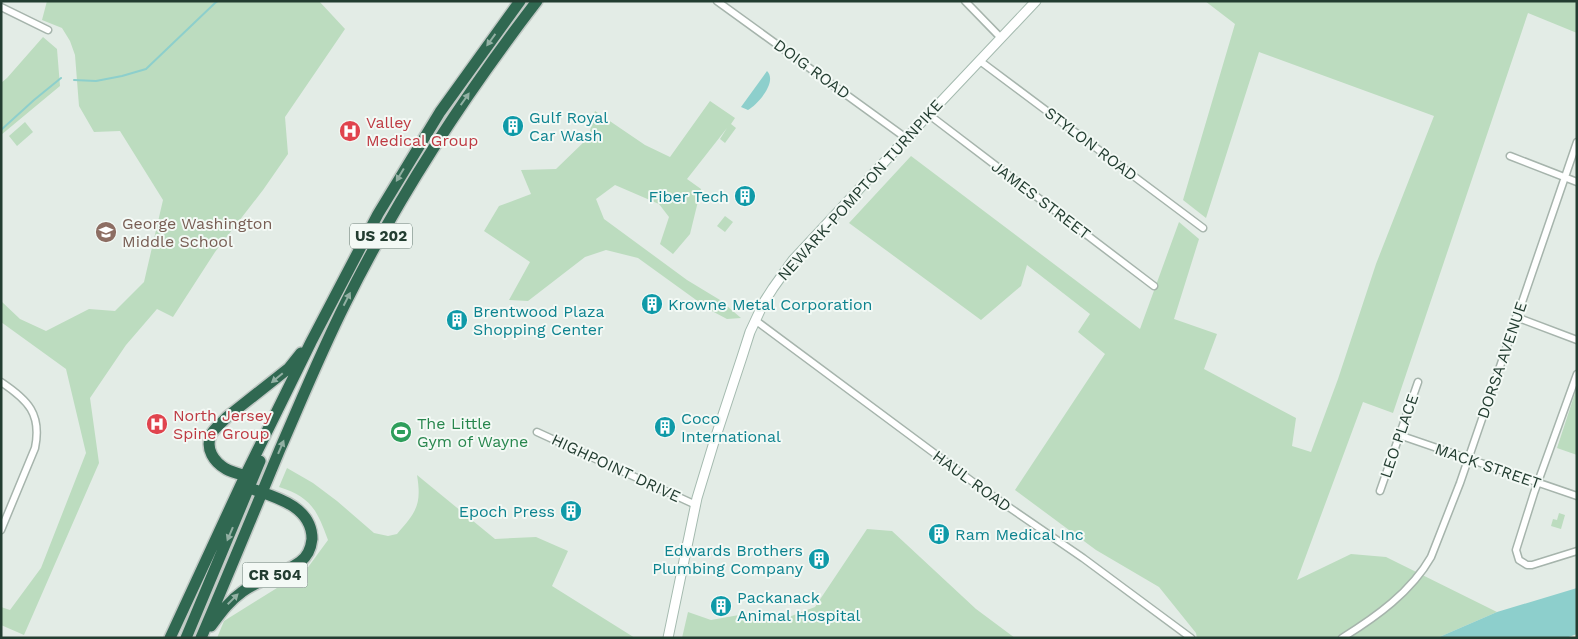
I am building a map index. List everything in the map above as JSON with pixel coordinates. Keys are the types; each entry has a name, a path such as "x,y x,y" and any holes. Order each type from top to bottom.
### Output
{"highway":[{"name":"US 202","path":"249,481 310,342 366,234 407,164 459,85 520,1"},
{"name":"US 202","path":"202,638 324,348 377,242 452,119 537,1"},
{"path":"270,475 260,480 249,481 225,468 214,459 209,449 211,435 228,417 289,368 310,342"},
{"path":"170,638 236,495 249,481"},
{"path":"186,638 249,481"},
{"name":"CR 504","path":"202,638 221,613 240,593 254,584 296,564 304,558 310,549 311,529 304,515 294,506 262,492 249,481"}],"main road":[{"name":"NEWARK-POMPTON TURNPIKE","path":"668,638 696,505 714,442 755,320 773,288 793,260 1036,1"}],"street":[{"name":"DOIG ROAD","path":"717,1 906,138"},
{"path":"965,1 1001,38"},
{"path":"1,7 48,30"},
{"name":"STYLON ROAD","path":"980,61 1203,228"},
{"name":"JAMES STREET","path":"928,114 1154,286"},
{"name":"DORSA AVENUE","path":"1342,638 1373,618 1393,601 1418,575 1431,557 1440,538 1468,459 1577,142"},
{"path":"1510,156 1577,182"},
{"path":"1516,318 1577,340"},
{"name":"HAUL ROAD","path":"755,320 868,406 992,496 1083,558 1191,638"},
{"path":"1577,374 1538,483 1517,547 1517,556 1522,563 1532,565 1577,551"},
{"path":"1,382 26,401 33,414 36,434 35,448 1,530"},
{"name":"LEO PLACE","path":"1380,491 1418,382"},
{"name":"HIGHPOINT DRIVE","path":"537,432 696,505"},
{"name":"MACK STREET","path":"1400,435 1577,496"}],"green space":[{"path":"47,1 319,1 345,29 285,117 288,154 215,252 173,317 157,309 126,345 90,398 99,463 24,635 1,625 1,607 10,610 41,568 86,453 66,369 1,322 1,301 20,319 46,331 89,309 115,311 144,282 163,200 120,131 94,132 79,106 75,55 70,41 62,28 42,20"},
{"path":"1205,1 1577,1 1577,33 1528,13 1393,413 1363,402 1297,580 1351,554 1386,557 1497,612 1437,638 1197,638 1196,633 1159,587 1096,550 1015,490 1105,354 1078,332 1090,314 1027,265 1021,286 981,320 849,223 911,156 1140,329 1179,222 1199,239 1174,319 1217,334 1204,369 1296,418 1292,446 1311,452 1338,379 1376,264 1434,116 1259,52 1206,218 1183,200 1235,24"},
{"path":"43,37 57,49 60,86 1,135 1,83"},
{"path":"710,101 735,118 731,124 736,128 725,143 720,139 727,128 687,179 701,189 690,234 673,254 660,244 669,217 659,204 615,185 596,199 604,219 687,280 720,300 741,318 727,319 710,310 638,258 606,250 585,257 528,301 509,300 530,262 484,231 499,206 531,194 521,170 556,169 588,138 595,111 645,145 670,157"},
{"path":"25,122 33,132 17,146 9,136"},
{"path":"725,216 733,222 725,232 717,226"},
{"path":"1577,387 1577,455 1557,448"},
{"path":"287,468 313,483 374,533 388,536 397,534 416,508 419,494 417,475 495,539 536,537 568,551 552,586 635,638 217,638 224,621 306,570 328,540 320,520 306,500 279,487"},
{"path":"1559,513 1565,515 1561,529 1551,526 1553,519 1557,520"},
{"path":"867,529 892,531 976,609 1015,638 682,638 688,612 711,620 756,612 773,623 815,607"}],"water":[{"path":"767,71 770,81 765,93 748,110 741,107"},
{"path":"1577,588 1577,634 1566,638 1437,638 1497,612"}],"waterway":[{"path":"74,80 96,81 146,69 218,1"},
{"path":"1,130 61,78"}],"place":[{"name":"Gulf Royal Car Wash","path":"513,126"},
{"name":"Valley Medical Group","path":"350,131"},
{"name":"Fiber Tech","path":"745,196"},
{"name":"George Washington Middle School","path":"106,232"},
{"name":"Krowne Metal Corporation","path":"652,304"},
{"name":"Brentwood Plaza Shopping Center","path":"457,320"},
{"name":"North Jersey Spine Group","path":"157,424"},
{"name":"Coco International","path":"665,427"},
{"name":"The Little Gym of Wayne","path":"401,432"},
{"name":"Epoch Press","path":"571,511"},
{"name":"Ram Medical Inc","path":"939,534"},
{"name":"Edwards Brothers Plumbing Company","path":"819,559"},
{"name":"Packanack Animal Hospital","path":"721,606"}]}
